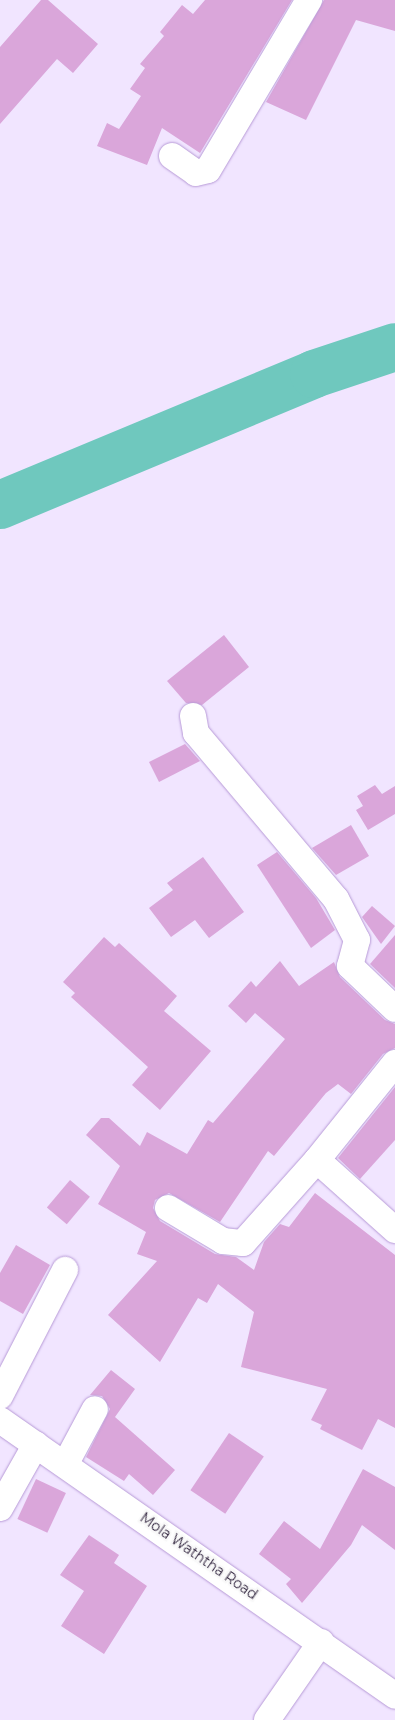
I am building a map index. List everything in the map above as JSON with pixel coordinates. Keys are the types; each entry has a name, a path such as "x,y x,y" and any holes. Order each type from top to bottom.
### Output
{"street":[{"path":"172,156 196,174 208,170 309,0"},
{"path":"192,716 196,734 336,899 357,940 350,966 395,1008"},
{"path":"168,1208 222,1241 243,1243 317,1160 395,1063"},
{"path":"317,1160 395,1230"},
{"path":"0,1396 65,1270"},
{"path":"66,1463 95,1409"},
{"name":"Mola Waththa Road","path":"0,1420 66,1463 395,1696"},
{"path":"0,1508 36,1444"},
{"path":"268,1720 321,1642"}],"building":[{"path":"41,0 48,0 98,44 73,73 57,59 0,124 0,47"},
{"path":"205,0 292,0 200,153 162,128 147,165 97,146 107,123 119,129 141,96 130,89 145,68 140,64 164,36 160,32 182,5 193,14"},
{"path":"324,0 395,0 395,31 356,20 306,120 266,102"},
{"path":"224,635 249,667 202,705 186,703 167,681"},
{"path":"185,744 200,761 159,782 149,762"},
{"path":"375,785 382,794 395,786 395,814 368,830 356,810 363,806 357,796"},
{"path":"351,825 369,856 336,875 312,848"},
{"path":"277,852 316,898 335,930 311,948 257,865"},
{"path":"203,857 244,912 209,938 195,920 171,937 149,908 173,890 167,883"},
{"path":"372,906 395,926 381,944 362,917"},
{"path":"395,935 395,988 370,964"},
{"path":"104,937 115,947 119,943 177,996 164,1011 211,1051 160,1110 132,1085 148,1067 71,997 75,993 63,982"},
{"path":"280,961 299,986 334,962 340,977 385,1020 395,1024 395,1048 383,1054 351,1094 338,1084 326,1093 274,1156 268,1151 220,1222 169,1193 155,1200 153,1208 160,1221 215,1254 236,1257 254,1270 264,1242 280,1224 289,1227 315,1193 395,1255 395,1428 378,1419 362,1450 320,1429 322,1425 311,1420 327,1389 241,1367 254,1312 218,1284 207,1303 198,1298 160,1362 108,1315 157,1261 137,1254 146,1232 98,1204 120,1166 86,1135 101,1118 109,1118 140,1146 147,1132 187,1154 208,1120 213,1123 285,1039 255,1013 246,1023 228,1006 251,981 256,987"},
{"path":"395,1087 395,1140 360,1179 338,1158"},
{"path":"70,1180 90,1197 67,1224 47,1208"},
{"path":"16,1245 50,1265 23,1314 0,1301 0,1273"},
{"path":"111,1370 135,1389 115,1417 175,1470 153,1495 129,1474 124,1481 86,1457 110,1409 102,1396 90,1395"},
{"path":"229,1433 264,1456 225,1514 190,1490"},
{"path":"363,1469 395,1487 395,1550 362,1525 351,1545 302,1603 286,1584 291,1579 259,1554 284,1521 320,1549"},
{"path":"36,1479 66,1493 47,1533 17,1519"},
{"path":"89,1535 119,1555 114,1563 147,1586 104,1654 61,1626 84,1591 60,1575"}],"waterway":[{"path":"0,505 314,374 395,347"}]}
